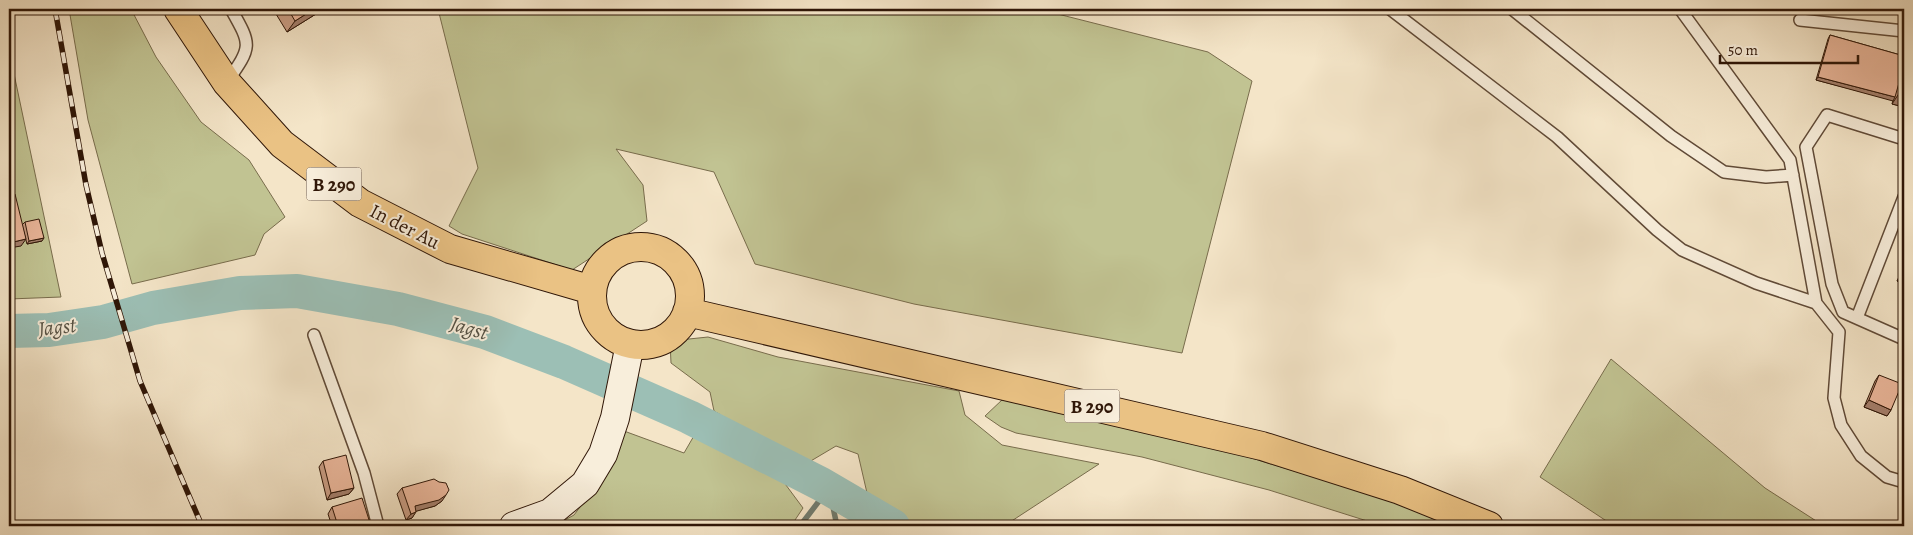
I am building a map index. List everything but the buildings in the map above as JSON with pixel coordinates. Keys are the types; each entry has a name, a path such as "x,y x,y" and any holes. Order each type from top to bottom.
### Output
{"main road":[{"name":"In der Au","path":"178,9 227,83 282,144 360,203 450,248 592,290"},
{"path":"514,526 550,513 585,484 603,454 615,418 627,356 616,338 605,330 595,311 592,290 597,274 607,261 620,252 636,247 653,248 668,255 680,266 687,280 690,296 687,312 680,325 670,335 658,342 644,345 627,356"},
{"name":"B 290","path":"687,312 1262,446 1400,490 1489,526"}],"lane":[{"path":"227,83 244,58 247,38 231,9"},
{"path":"1390,9 1557,137 1657,230 1682,250 1756,283 1816,303"},
{"path":"1512,9 1671,136 1724,172 1766,178 1792,175"},
{"path":"1680,9 1790,160 1816,303 1839,332 1834,398 1841,425 1861,456 1887,477 1904,482"},
{"path":"1800,20 1904,31"},
{"path":"1904,139 1827,115 1806,147 1832,284 1843,312 1904,339"},
{"path":"1857,318 1904,197"},
{"path":"314,335 364,473 378,526"}],"green space":[{"path":"69,9 131,9 156,57 201,122 249,160 285,217 264,234 255,255 132,284 88,120"},
{"path":"438,9 1038,9 1208,52 1252,81 1182,353 914,304 755,264 714,172 616,149 643,185 647,221 572,270 462,234 449,226 478,168"},
{"path":"9,50 61,297 9,299"},
{"path":"708,337 778,357 959,391 965,415 1002,445 1099,464 1004,526 907,526 867,493 858,454 836,446 804,465 714,411 710,392 671,363 670,341"},
{"path":"1611,359 1765,488 1824,526 1614,526 1540,477"},
{"path":"1003,399 1195,441 1387,499 1451,526 1383,526 1269,490 1142,457 1016,433 1001,427 985,416"},
{"path":"624,431 684,453 695,434 780,477 803,508 791,526 554,526 574,515 605,474"}],"waterway":[{"name":"Jagst","path":"9,331 49,330 103,322 153,308 240,293 297,291 398,309 485,332 564,362 689,417 821,484 893,526"},
{"path":"829,488 837,526"},
{"path":"800,526 829,488"}],"railway":[{"path":"55,9 86,185 102,253 140,381 202,526"}]}
